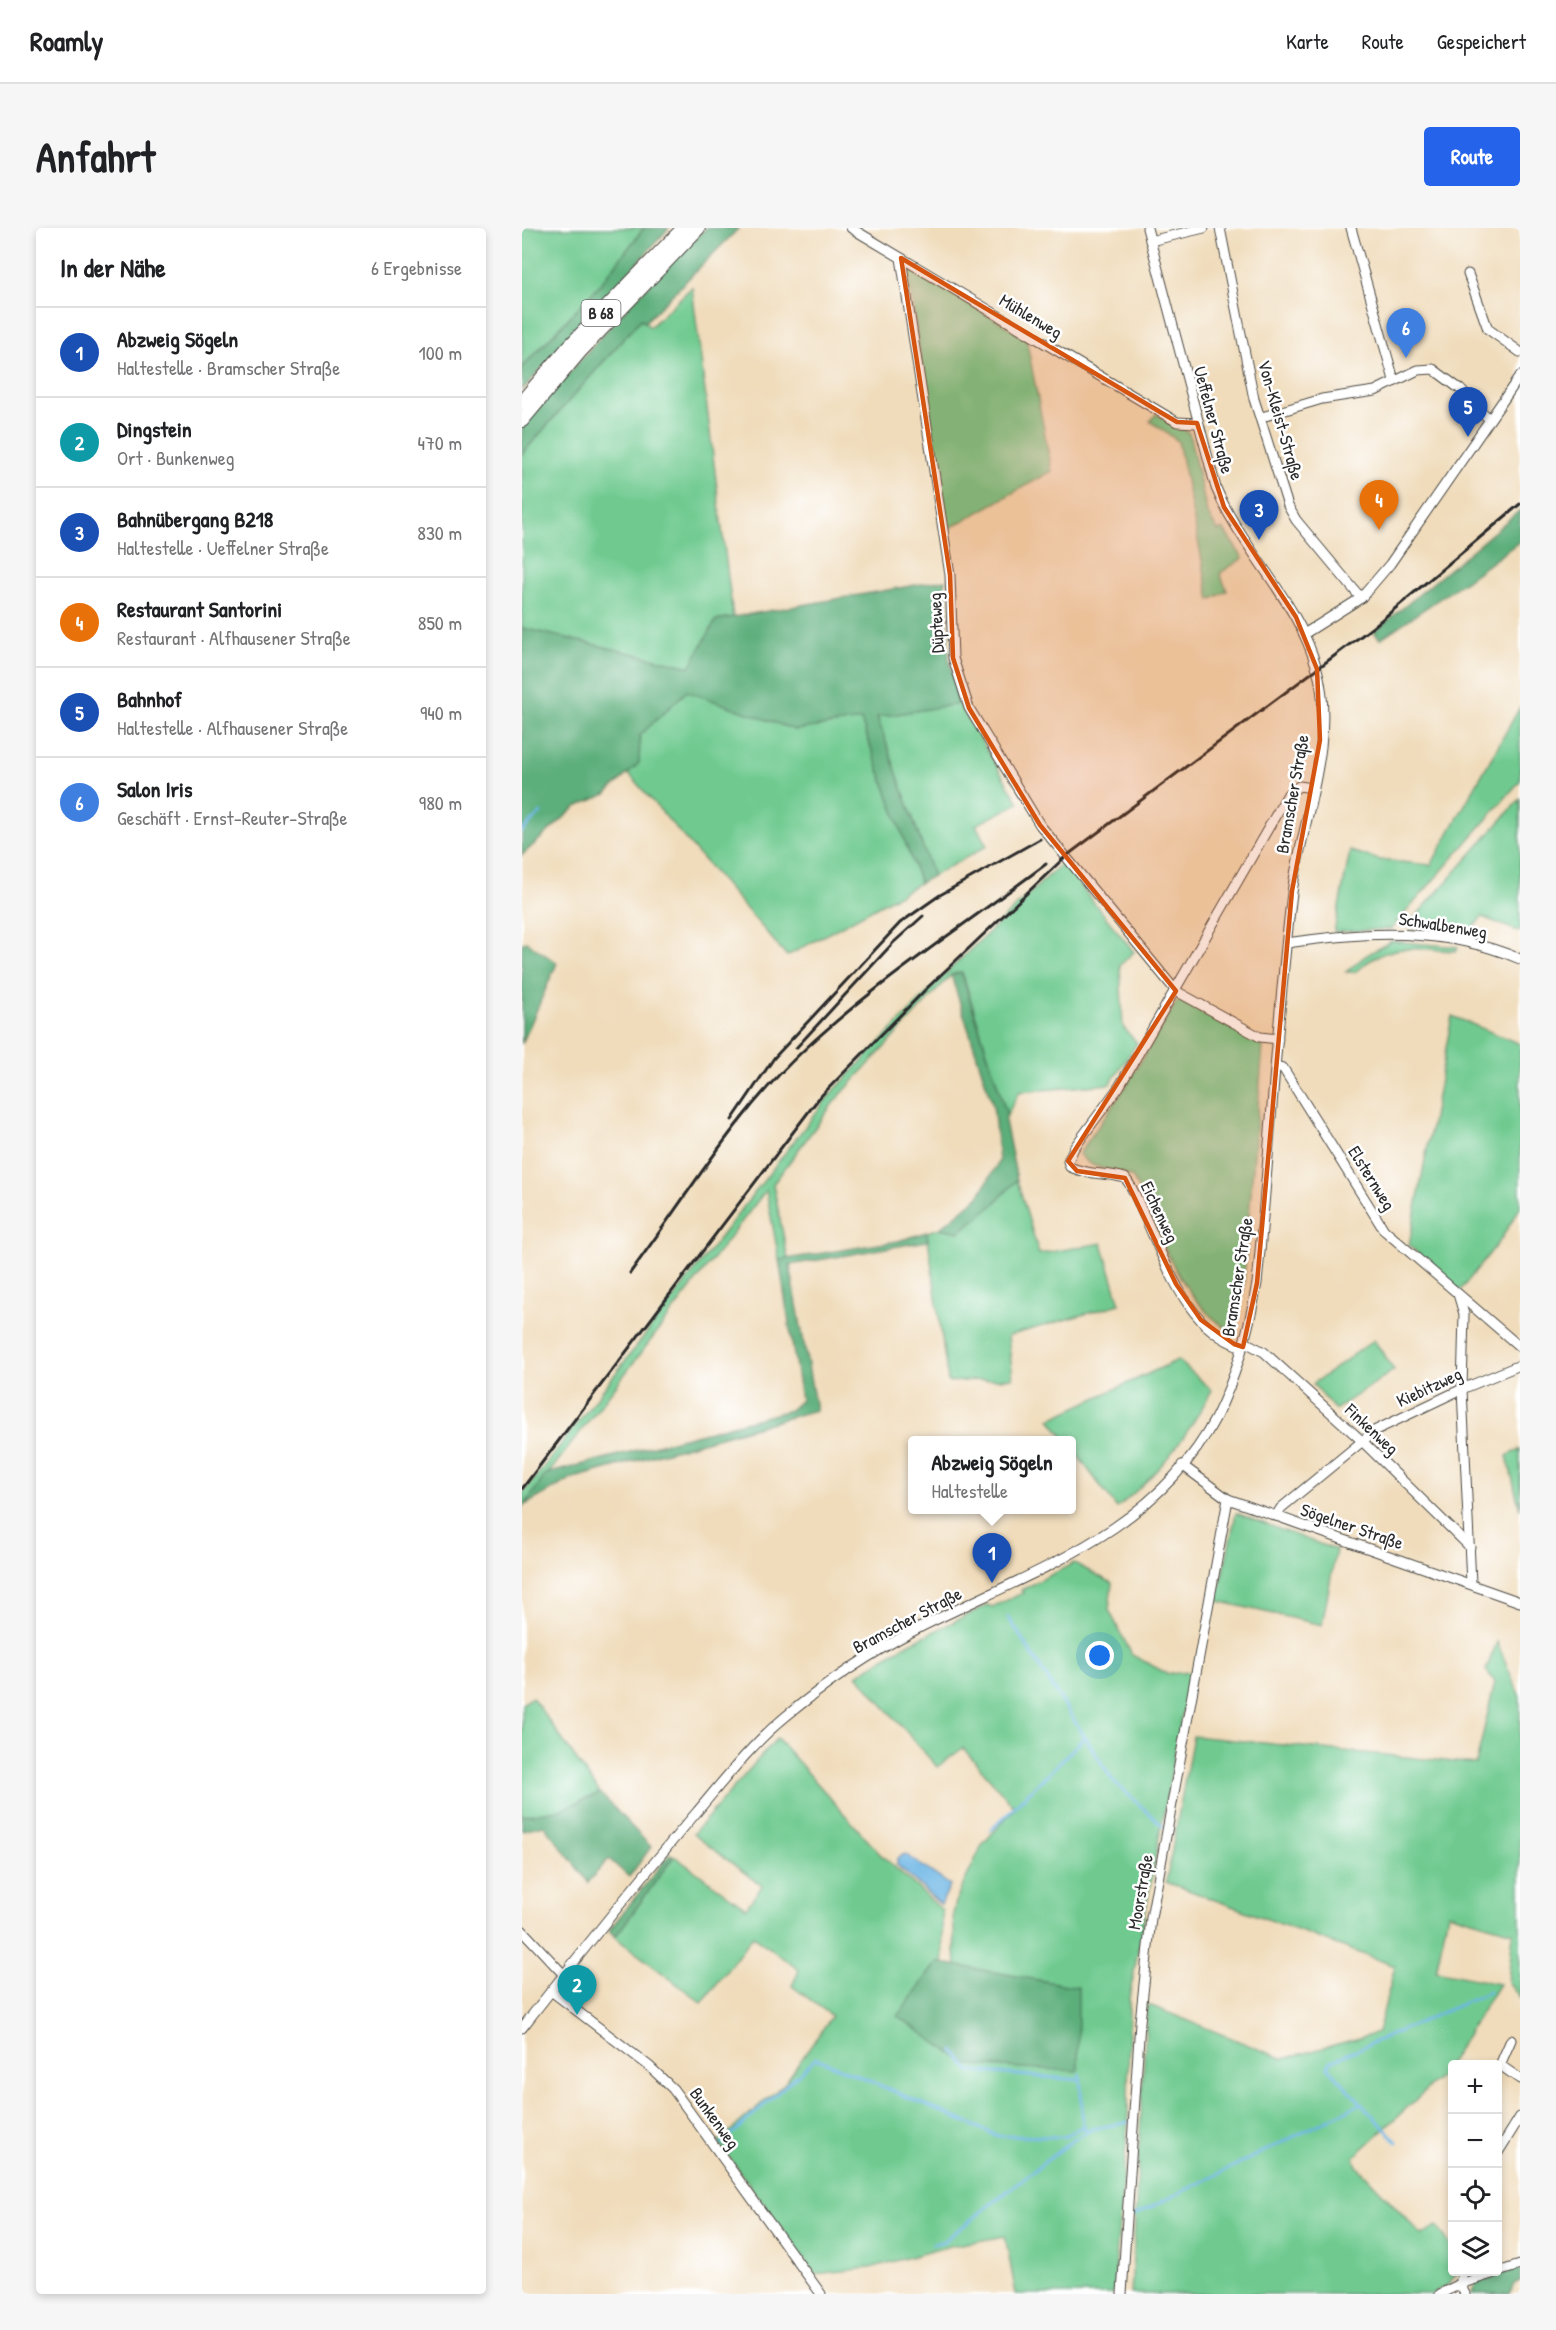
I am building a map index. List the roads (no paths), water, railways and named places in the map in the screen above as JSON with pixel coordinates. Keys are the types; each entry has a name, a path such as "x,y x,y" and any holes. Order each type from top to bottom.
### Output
{"highway":[{"name":"B 68","path":"522,402 570,346 684,228"},
{"name":"B 68","path":"522,420 579,352 698,228"}],"street":[{"name":"Mühlenweg","path":"851,228 1177,422 1197,423"},
{"name":"Ueffelner Straße","path":"1147,228 1210,472 1224,507 1284,597 1304,634 1317,669"},
{"path":"1150,241 1204,228"},
{"name":"Von-Kleist-Straße","path":"1220,228 1254,399 1262,417 1292,513 1361,598"},
{"path":"1351,228 1394,380"},
{"name":"Düpteweg","path":"901,258 950,575 953,658 969,708 1040,825 1176,991"},
{"path":"1468,274 1488,329 1520,352"},
{"path":"1262,417 1322,399 1375,391 1418,370 1433,369 1460,389 1489,419"},
{"path":"1304,634 1361,598 1390,564 1520,376"},
{"name":"Bramscher Straße","path":"522,2028 670,1843 746,1754 783,1719 832,1681 915,1630 1041,1571 1099,1538 1152,1497 1182,1465 1215,1419 1244,1344 1257,1283 1287,943 1297,864 1318,762 1321,716 1317,669"},
{"name":"Eichenweg","path":"1244,1344 1231,1343 1193,1310 1176,1284 1125,1178 1077,1171 1070,1167 1068,1161 1074,1148 1119,1086 1176,991 1288,794 1299,786 1313,788"},
{"name":"Schwalbenweg","path":"1287,943 1397,932 1465,941 1520,960"},
{"path":"1176,991 1260,1037 1278,1039"},
{"name":"Elsternweg","path":"1276,1066 1283,1068 1384,1230 1520,1347"},
{"path":"1458,1293 1464,1314 1462,1389 1471,1584"},
{"name":"Finkenweg","path":"1244,1344 1264,1352 1361,1440 1470,1548"},
{"name":"Kiebitzweg","path":"1276,1516 1281,1508 1361,1440 1462,1389 1520,1365"},
{"name":"Sögelner Straße","path":"1182,1465 1228,1499 1520,1602"},
{"name":"Moorstraße","path":"1122,2294 1140,2022 1150,1918 1228,1499"},
{"path":"522,1930 564,1975"},
{"name":"Bunkenweg","path":"551,1990 649,2066 673,2089 821,2294"},
{"path":"1511,2040 1500,2065 1520,2079"},
{"path":"1502,2146 1520,2118"},
{"path":"1440,2294 1460,2284 1520,2265"},
{"path":"1462,2276 1460,2284 1465,2294"}],"water":[{"path":"905,1854 950,1885 941,1905 897,1865 897,1858"}],"waterway":[{"path":"522,831 541,813"},
{"path":"1008,1617 1113,1781 1163,1826"},
{"path":"991,1830 1085,1737"},
{"path":"1397,2142 1328,2067 1331,2061 1489,1992"},
{"path":"954,2051 970,2071 1080,2080"},
{"path":"722,2143 816,2058 998,2136 1064,2137 1083,2126 1087,2132"},
{"path":"1080,2074 1083,2126"},
{"path":"1131,2217 1362,2103"},
{"path":"932,2244 944,2241 1073,2140 1092,2129 1129,2122"}],"railway":[{"path":"522,1489 819,1098 926,989 1065,857 1373,627 1520,504"},
{"path":"732,1120 774,1058 900,923 940,895 1040,839"},
{"path":"630,1273 733,1129 779,1075 804,1050 862,1000 1046,864"},
{"path":"796,1048 893,943 923,916"}],"place":[{"name":"Salon Iris","path":"1406,358"},
{"name":"Bahnhof","path":"1468,437"},
{"name":"Restaurant Santorini","path":"1379,530"},
{"name":"Bahnübergang B218","path":"1259,540"},
{"name":"Abzweig Sögeln","path":"992,1583"},
{"name":"Dingstein","path":"577,2015"}]}
